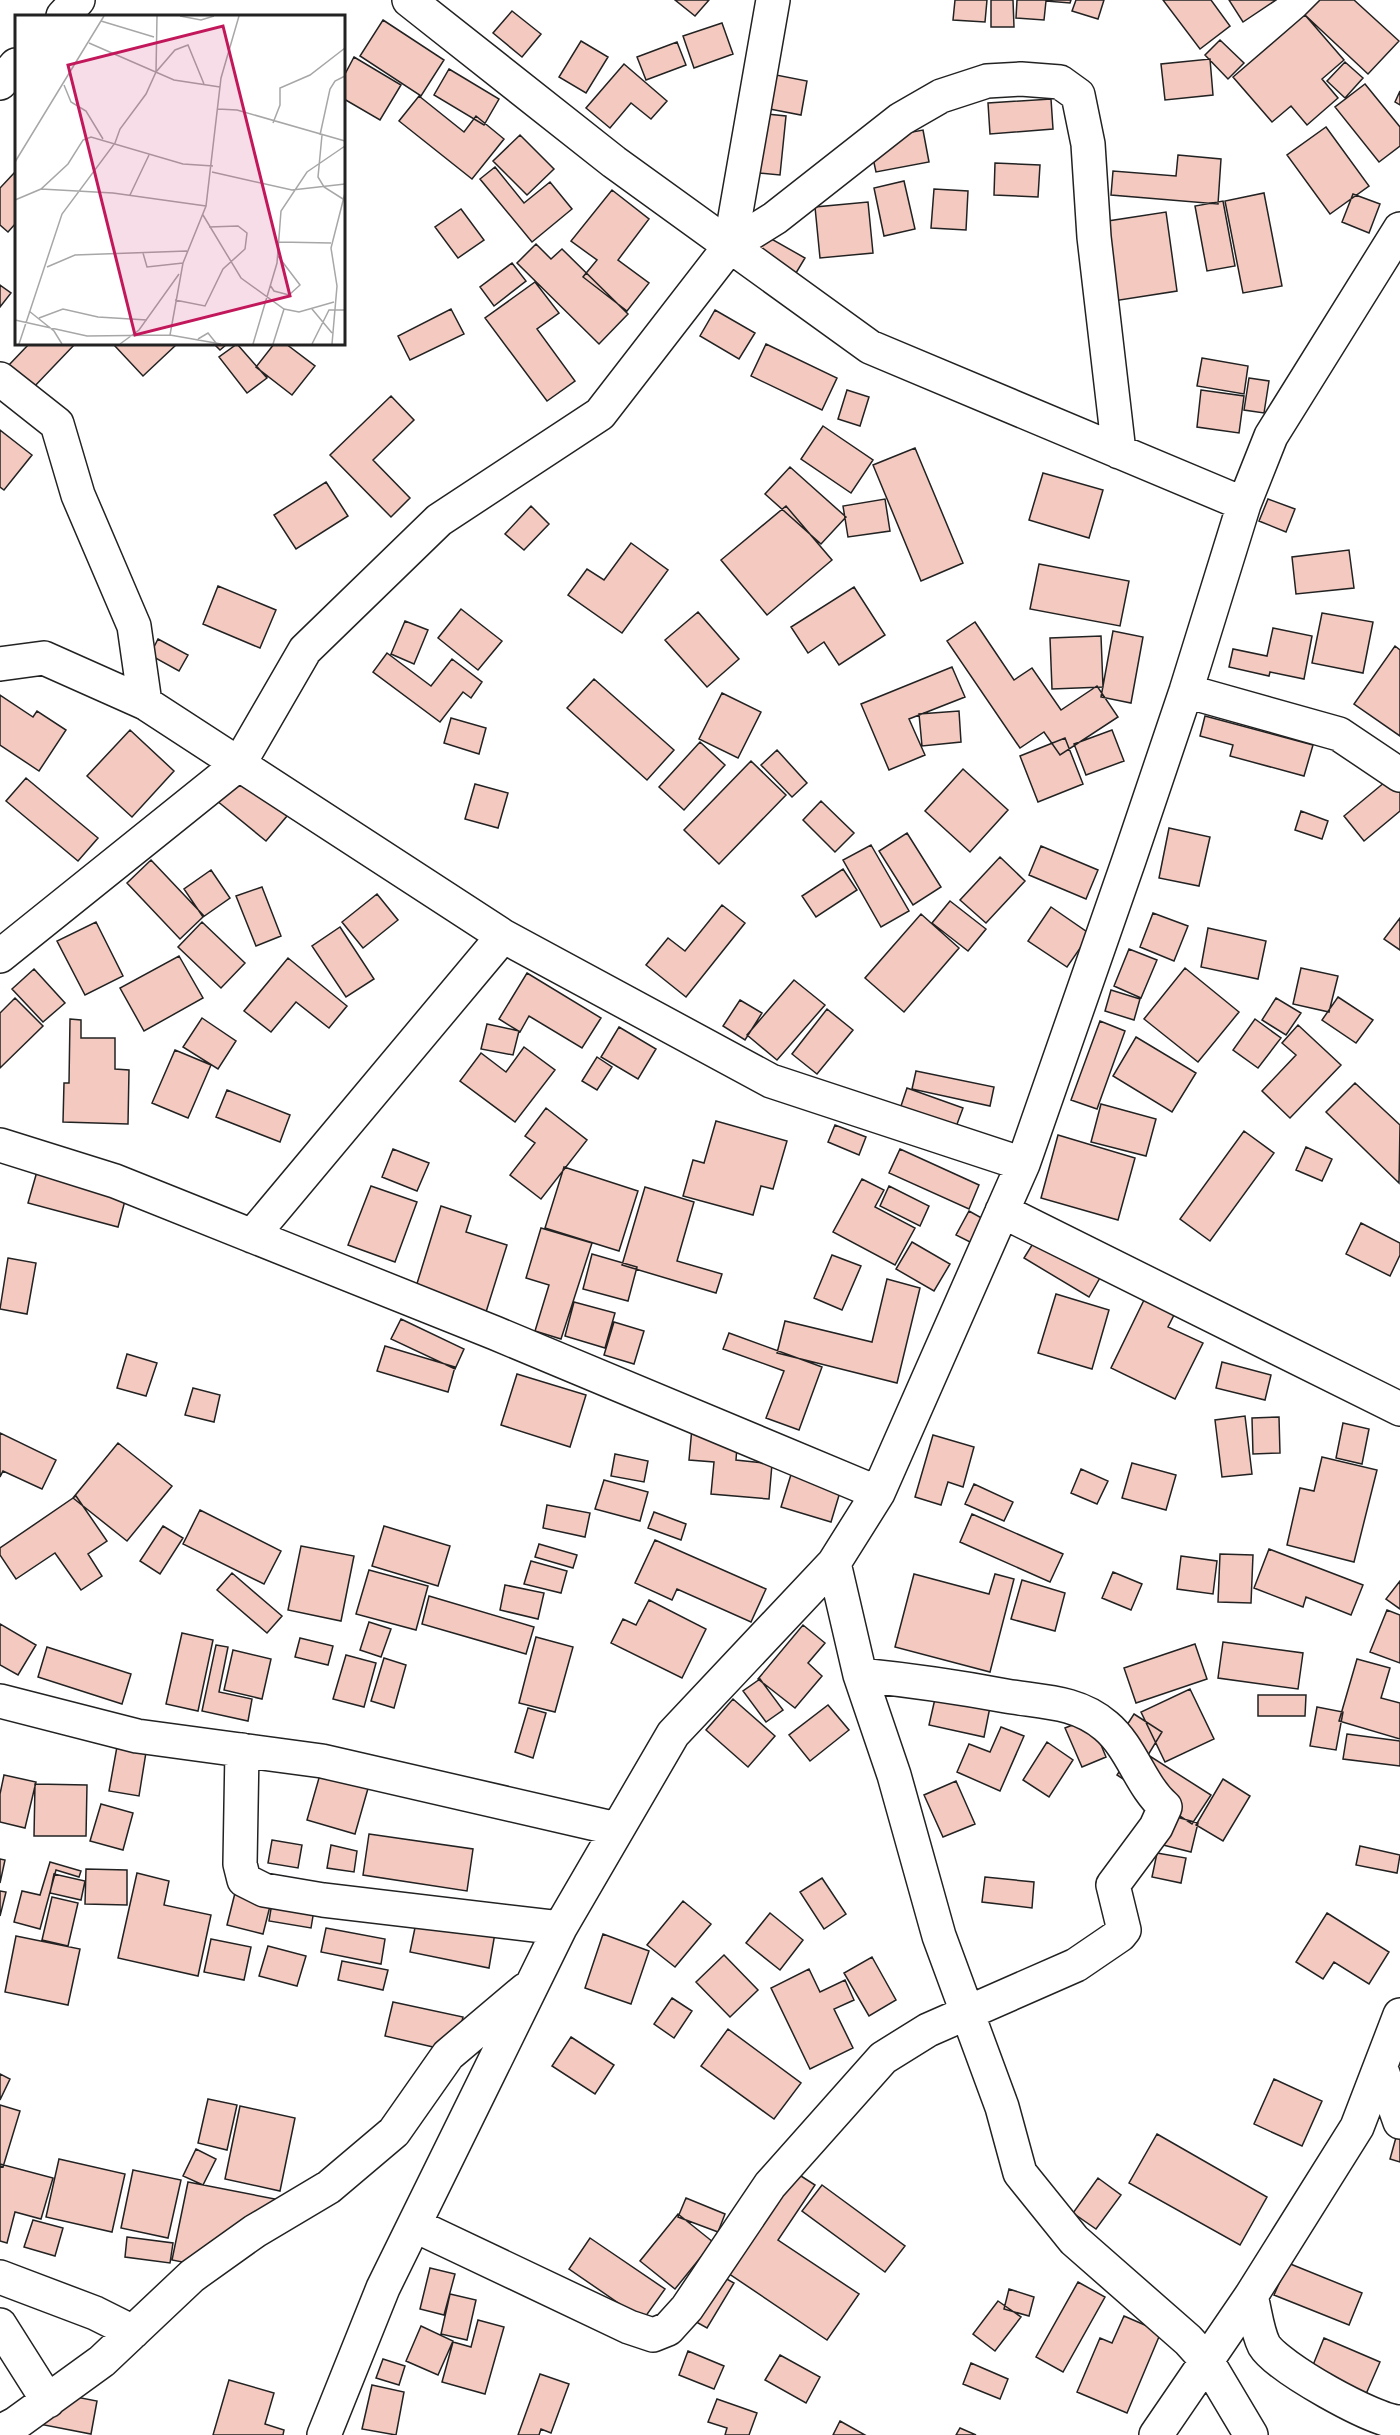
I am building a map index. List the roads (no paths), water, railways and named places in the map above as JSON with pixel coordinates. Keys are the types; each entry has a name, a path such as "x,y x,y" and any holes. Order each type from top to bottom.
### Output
{"street":[{"path":"64,15 78,0"},
{"path":"409,0 614,162 870,347 1244,504"},
{"path":"730,246 773,0"},
{"path":"0,82 15,66"},
{"path":"0,956 239,764 305,650 439,520 600,414 730,246 775,218 901,119 941,96 987,81 1021,79 1060,82 1078,95 1088,144 1094,237 1119,452"},
{"path":"324,2435 383,2288 560,1928 617,1829 673,1734 834,1563 878,1493 1023,1164 1186,691 1244,504 1271,436 1400,229"},
{"path":"0,379 57,424 78,495 134,626 144,703"},
{"path":"0,664 44,658 144,703 503,936 771,1081 1023,1164"},
{"path":"1186,691 1339,734 1400,775"},
{"path":"252,1236 503,936"},
{"path":"0,1145 115,1181 506,1338 878,1493"},
{"path":"1002,1211 1400,1409"},
{"path":"834,1563 860,1675 894,1775 939,1936 1002,2108 1020,2173 1074,2240 1188,2340 1207,2361 1251,2435"},
{"path":"414,2225 629,2327 653,2335 668,2329 687,2308 770,2185 883,2058 928,2030 1076,1965 1120,1935 1124,1930 1113,1885 1156,1827 1165,1807 1153,1796 1134,1761 1108,1728 1090,1713 1057,1702 860,1675"},
{"path":"0,1701 137,1736 322,1761 617,1829"},
{"path":"242,1750 240,1864 244,1880 264,1890 324,1900 560,1928"},
{"path":"5,2426 48,2400 102,2361 192,2276 255,2231 329,2187 394,2132 448,2055 535,1981"},
{"path":"1156,2435 1251,2296 1358,2127 1400,2015"},
{"path":"1381,2068 1400,2122"},
{"path":"0,2277 95,2313 133,2331"},
{"path":"1251,2296 1264,2346 1275,2357 1304,2378 1357,2407 1389,2422 1400,2422"},
{"path":"0,2325 48,2400"},
{"path":"5,2426 46,2435"}]}
